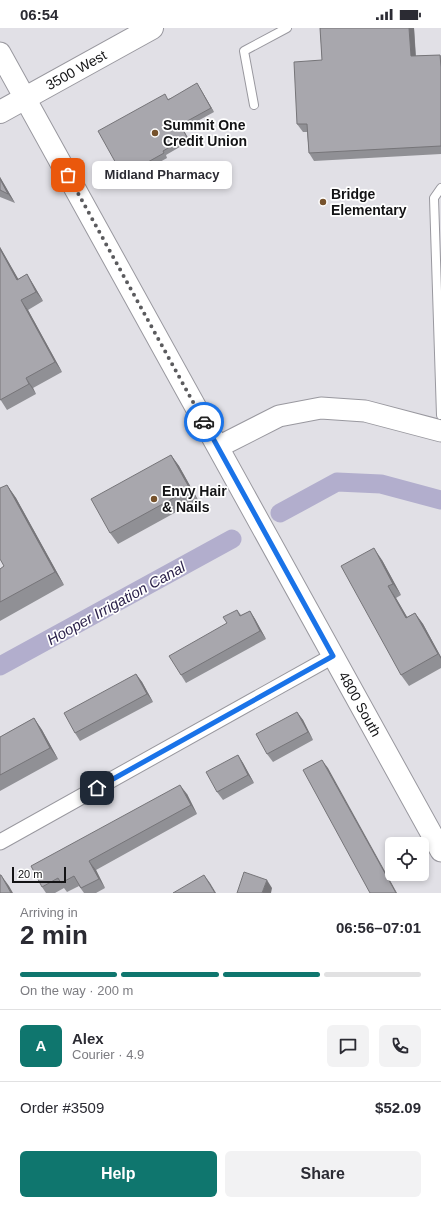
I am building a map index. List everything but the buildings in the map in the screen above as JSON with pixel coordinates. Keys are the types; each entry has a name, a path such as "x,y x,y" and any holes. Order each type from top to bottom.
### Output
{"main road":[{"name":"3500 West","path":"0,112 152,28"}],"street":[{"name":"4800 South","path":"0,53 441,851"},
{"path":"218,447 279,416 321,408 365,411 441,431"},
{"path":"0,842 333,656"}],"lane":[{"path":"254,105 244,52 287,28"},
{"path":"441,188 434,198 441,415"}],"waterway":[{"name":"Hooper Irrigation Canal","path":"280,513 337,482 381,484 441,500"},
{"name":"Hooper Irrigation Canal","path":"0,666 232,539"}],"way so far":[{"path":"68,175 204,422"}],"place":[{"name":"Summit One Credit Union","path":"155,133"},
{"name":"Midland Pharmacy","path":"68,175"},
{"name":"Bridge Elementary","path":"323,202"},
{"name":"Envy Hair & Nails","path":"154,499"}],"route":[{"path":"97,788 333,656 204,422"}]}
